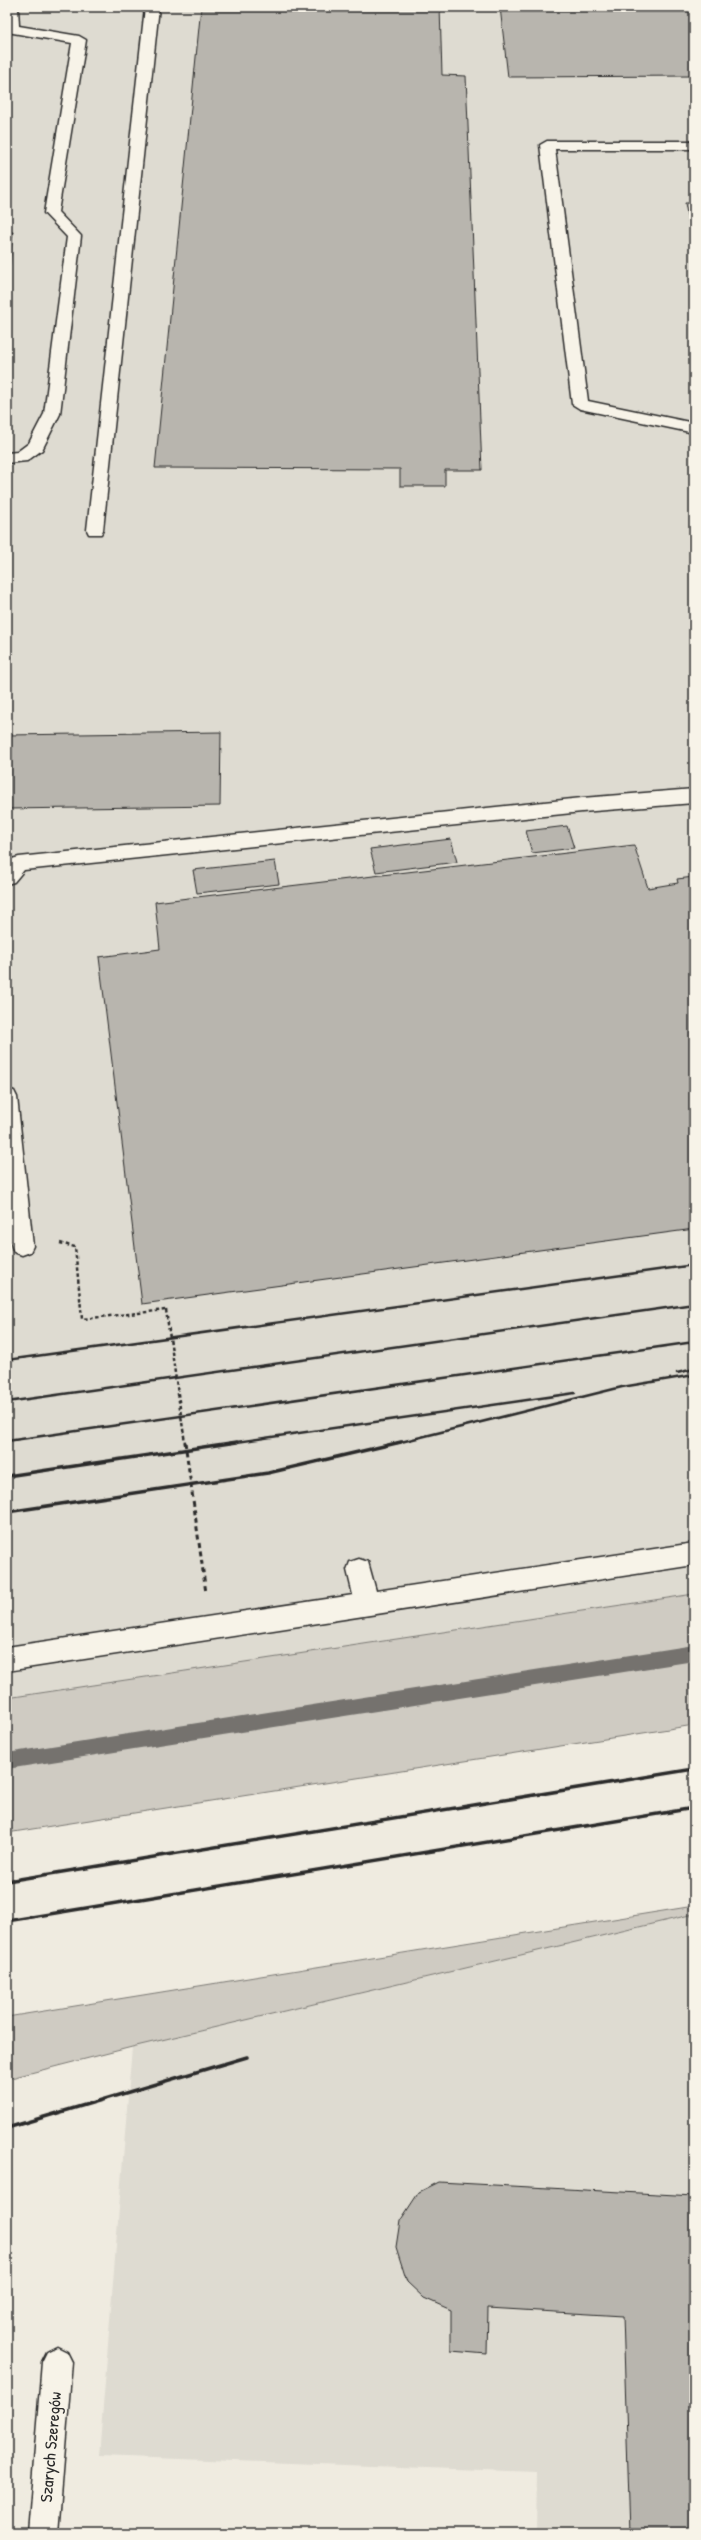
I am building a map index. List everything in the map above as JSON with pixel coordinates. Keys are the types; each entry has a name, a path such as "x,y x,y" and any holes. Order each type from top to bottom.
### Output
{"street":[{"path":"7,458 21,458 36,446 52,414 74,236 51,213 80,40 12,29 11,7"},
{"path":"95,530 152,7"},
{"path":"694,145 547,145 580,404 694,428"},
{"path":"7,876 18,864 582,805 694,796"},
{"path":"7,1097 22,1246"},
{"path":"7,1659 694,1554"},
{"path":"359,1570 366,1604"},
{"name":"Szarych Szeregów","path":"43,2533 57,2362"}],"path":[{"path":"77,1268 82,1319 166,1310 206,1593"}],"shaded area":[{"path":"7,7 694,7 694,1594 7,1698"},
{"path":"694,1594 694,1725 7,1833 7,1698"},
{"path":"694,1906 694,1914 132,2047 7,2079 7,2017"},
{"path":"694,1914 694,2533 536,2533 537,2472 99,2456 132,2047"}],"building":[{"path":"201,7 440,7 442,75 466,76 482,470 445,470 445,486 400,486 400,469 155,468"},
{"path":"500,7 694,7 694,76 508,77"},
{"path":"685,203 694,203 694,253"},
{"path":"7,232 13,232 7,292"},
{"path":"221,732 220,806 7,809 7,735"},
{"path":"567,826 574,848 532,853 526,831"},
{"path":"451,839 457,862 376,872 370,849"},
{"path":"634,845 648,888 678,883 677,879 694,877 694,1229 142,1304 99,957 160,949 155,902"},
{"path":"275,861 279,884 197,893 193,870"},
{"path":"439,2182 694,2196 694,2533 630,2533 623,2316 488,2308 487,2354 451,2351 451,2310 424,2298 407,2282 396,2247 400,2221 419,2192"}],"waterway":[{"path":"7,1761 694,1653"}],"railway":[{"path":"7,1360 694,1265"},
{"path":"7,1402 694,1304"},
{"path":"7,1441 694,1342"},
{"path":"677,1373 694,1369"},
{"path":"397,1443 622,1387 694,1375"},
{"path":"230,1443 575,1393"},
{"path":"7,1476 237,1442"},
{"path":"7,1512 268,1473 401,1442"},
{"path":"7,1881 694,1769"},
{"path":"7,1921 694,1808"},
{"path":"7,2128 247,2057"}]}
